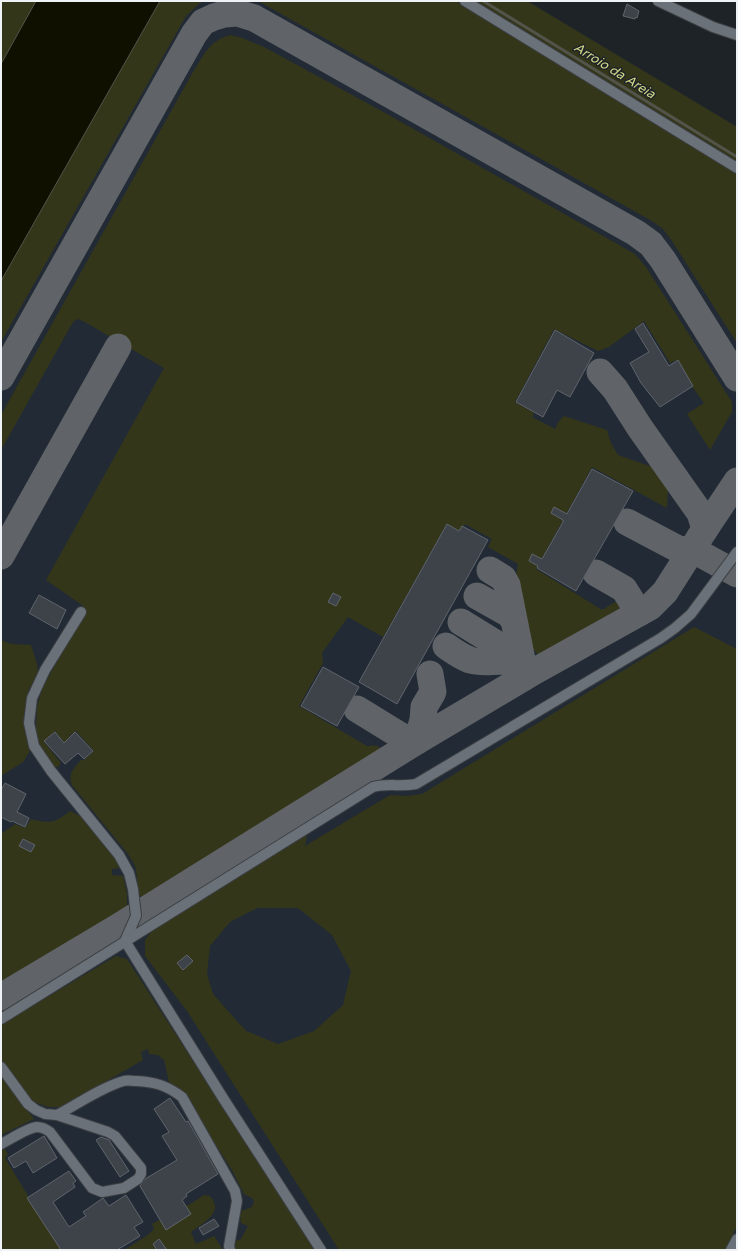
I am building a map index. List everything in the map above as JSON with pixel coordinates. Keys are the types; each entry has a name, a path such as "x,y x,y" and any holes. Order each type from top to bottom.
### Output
{"lane":[{"path":"465,1 737,168"},
{"path":"658,1 713,27 737,35"},
{"path":"1,1019 373,787 381,785 406,786 416,784 661,638 691,614 737,552"},
{"path":"82,612 45,670 32,698 29,723 34,746 51,772 119,855 129,873 133,889 136,916 125,941"},
{"path":"125,941 223,1098 321,1250"},
{"path":"1,1068 28,1104 45,1114 57,1115 108,1132 115,1136 141,1168 141,1174 138,1179 124,1188 102,1192 92,1188 50,1132 44,1128 38,1127 30,1129 1,1144"},
{"path":"57,1115 112,1085 125,1080 162,1084 182,1097 235,1191 237,1201 229,1246 230,1250"},
{"path":"731,1250 737,1239"}],"shaded area":[{"path":"1,1 527,1 737,127 737,1250 1,1250"},
{"path":"36,1 160,1 1,281 1,64"}],"green space":[{"path":"1,1 206,1 200,3 186,16 1,342"},
{"path":"258,1 455,1 737,171 737,343 672,241 663,229 652,221"},
{"path":"473,1 527,1 737,127 737,163"},
{"path":"230,35 264,47 387,114 635,254 646,267 732,402 732,412 710,450 687,414 704,403 676,360 670,363 644,321 609,347 598,351 554,329 515,402 534,413 532,417 555,429 559,421 564,416 607,430 611,443 618,455 661,470 668,488 667,508 592,467 536,569 602,610 620,599 626,611 625,613 544,658 537,654 531,646 522,624 516,601 515,590 518,564 488,547 492,539 465,524 461,532 451,526 446,525 383,637 348,617 322,653 323,663 299,706 367,746 379,747 384,753 145,899 139,895 136,869 128,854 72,785 71,775 74,769 81,760 84,760 94,751 76,731 69,736 77,744 71,751 55,731 44,742 61,763 58,767 54,767 40,746 36,731 37,707 42,689 85,609 82,605 46,580 164,368 83,321 77,319 73,322 1,450 1,415 193,72 204,54 212,45"},
{"path":"694,627 737,649 737,1226 725,1250 339,1250 187,1011 145,956 145,940 154,928 307,835 305,846 390,795 407,796 422,794","holes":["257,908 298,908 332,935 351,971 343,1005 314,1031 278,1044 246,1031 213,994 207,974 210,946 230,922"]},
{"path":"1,640 12,644 31,645 37,664 38,673 29,689 24,713 25,732 30,751 23,762 1,776"},
{"path":"70,811 84,818 118,858 121,868 112,869 112,875 123,876 127,894 127,907 120,913 1,988 1,834 15,824 25,828 31,819 48,822 60,818"},
{"path":"116,956 127,959 315,1250 235,1250 234,1242 241,1239 248,1226 241,1223 240,1215 242,1211 252,1207 254,1201 252,1198 244,1194 232,1170 210,1136 186,1093 169,1082 164,1060 158,1055 149,1054 148,1049 141,1052 143,1060 62,1107 48,1107 32,1101 1,1061 1,1025"},
{"path":"1,1075 34,1119 1,1135"},
{"path":"4,1148 8,1154 5,1158 61,1250 1,1250 1,1149"},
{"path":"204,1195 210,1196 215,1204 214,1212 208,1219 191,1232 196,1244 214,1236 223,1250 124,1250 148,1235 154,1229 152,1224"}],"building":[{"path":"627,4 639,11 637,18 636,17 635,19 623,16"},
{"path":"643,323 669,366 678,360 693,386 660,407 641,383 630,363 649,352 635,329"},
{"path":"555,330 594,353 570,397 557,390 543,417 516,402"},
{"path":"592,469 633,491 576,591 537,568 538,566 529,561 532,554 542,559 563,522 563,520 551,513 554,507 567,514"},
{"path":"447,524 459,531 462,526 488,540 397,704 359,682"},
{"path":"333,593 341,597 336,606 328,602"},
{"path":"39,595 66,610 57,629 29,613"},
{"path":"323,667 359,687 337,726 301,706"},
{"path":"55,732 64,743 75,732 93,751 84,759 78,753 65,764 44,741"},
{"path":"5,783 26,794 17,812 29,818 25,827 1,817 1,790"},
{"path":"23,839 35,845 31,852 19,846"},
{"path":"187,955 193,961 183,970 177,963"},
{"path":"170,1098 186,1122 188,1121 218,1174 186,1194 187,1196 182,1200 191,1214 166,1230 140,1186 145,1179 177,1160 162,1136 169,1132 154,1109"},
{"path":"44,1136 57,1158 33,1173 26,1161 14,1168 8,1158"},
{"path":"101,1137 109,1140 129,1171 120,1177 96,1140"},
{"path":"69,1171 76,1181 73,1183 75,1187 53,1202 69,1227 86,1216 83,1212 103,1198 109,1206 126,1195 143,1222 134,1227 140,1236 117,1250 61,1250 27,1198"},
{"path":"214,1219 219,1226 203,1235 199,1228"},
{"path":"159,1239 167,1250 157,1250 153,1244"}],"waterway":[{"name":"Arroio da Areia","path":"483,1 737,157"}],"taxiway":[{"path":"1,377 194,34 203,22 224,14 238,13 254,18 636,233 651,244 663,260 737,378"},
{"path":"1,556 118,347"},
{"path":"600,372 615,389 640,428 700,513 705,529"},
{"path":"1,997 118,927 417,741 535,671 650,607 665,592 737,481"},
{"path":"627,522 680,550 690,549 695,546 697,552"},
{"path":"689,554 697,552 737,574"},
{"path":"490,570 503,578 507,585 524,670"},
{"path":"596,573 624,589 639,613"},
{"path":"477,596 509,614 513,619"},
{"path":"461,622 513,654 524,664"},
{"path":"446,646 470,660 484,662 505,661 518,665 524,670 523,678"},
{"path":"357,709 401,736 417,741 423,720 424,707 433,692 430,674"}]}
